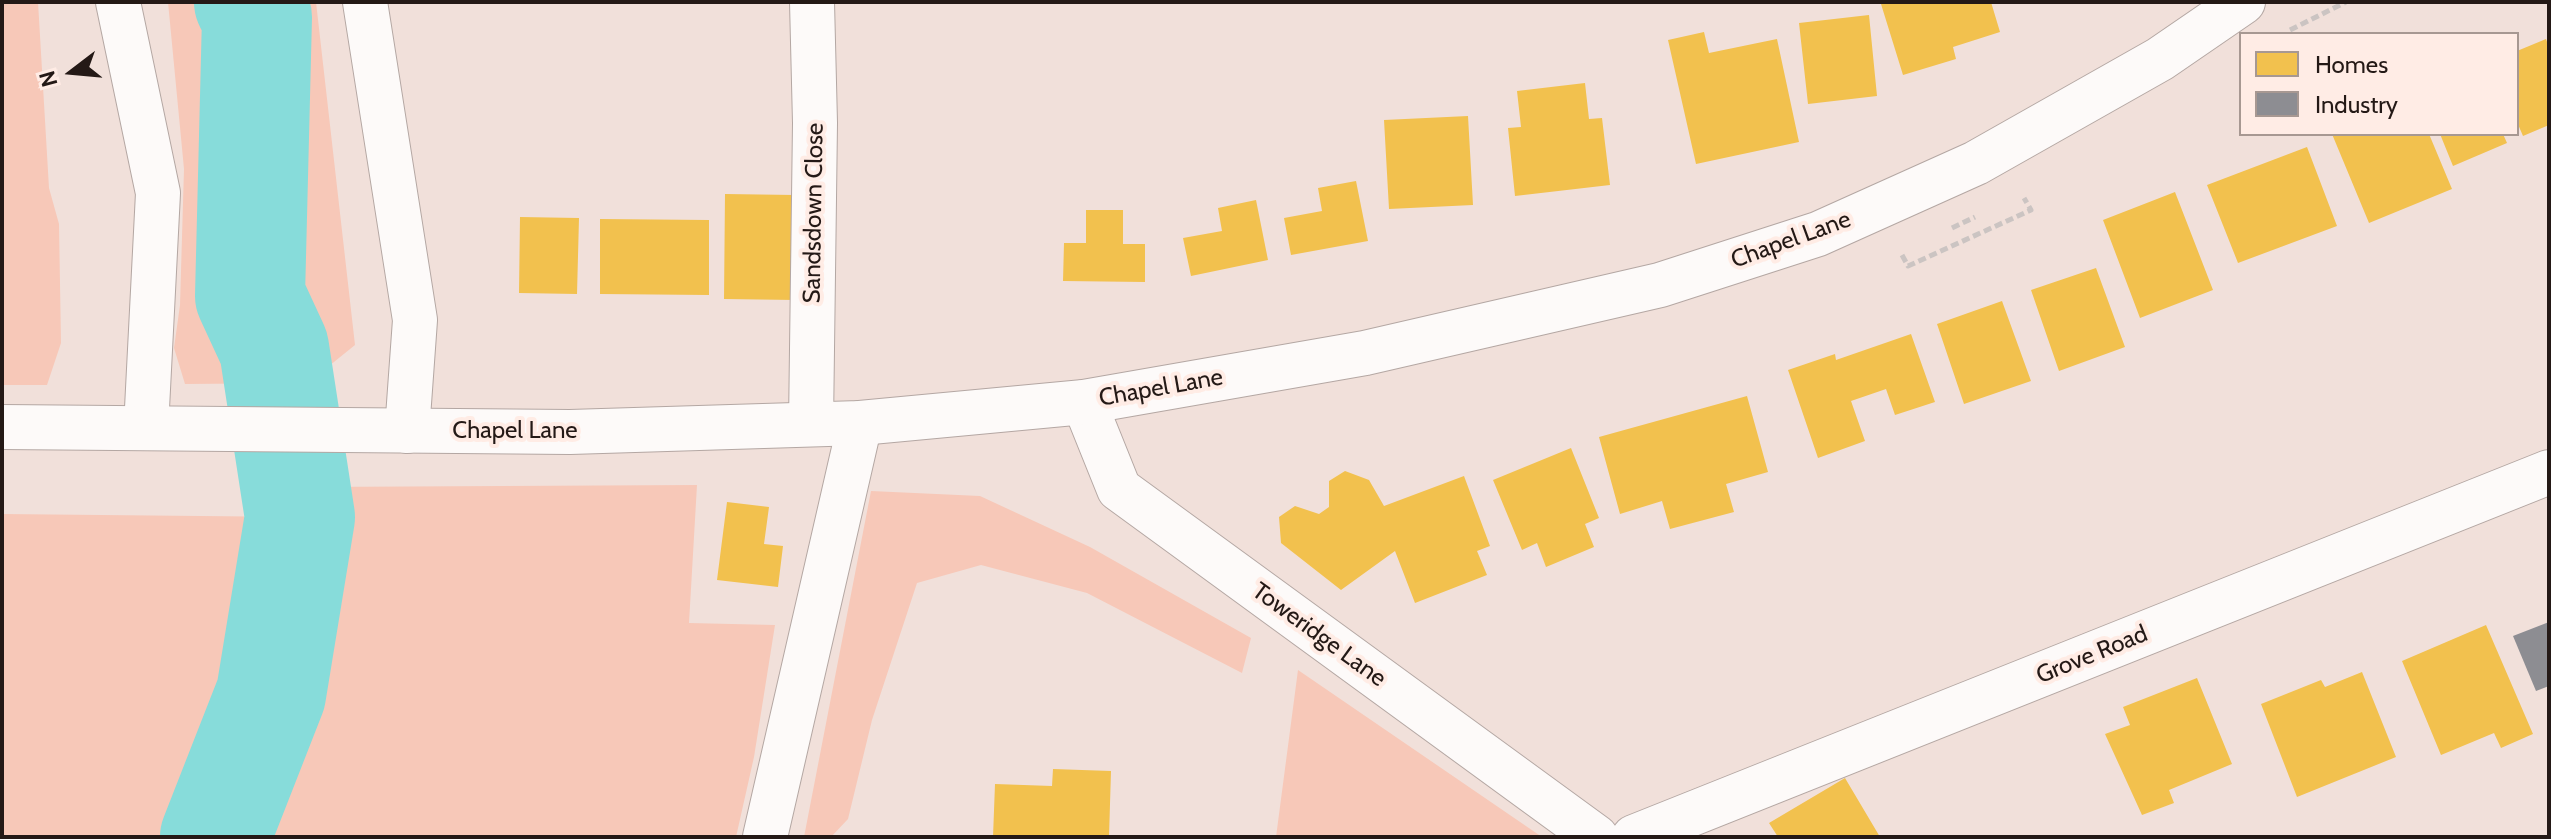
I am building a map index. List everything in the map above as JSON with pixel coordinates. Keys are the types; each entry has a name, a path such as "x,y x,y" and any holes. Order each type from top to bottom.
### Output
{"main road":[{"path":"118,2 158,193 146,428"},
{"path":"365,2 415,320 407,431"},
{"name":"Sandsdown Close","path":"811,424 815,123 812,2"},
{"name":"Chapel Lane","path":"2,427 570,432 860,423 1084,402 1365,353 1660,285 1818,234 1976,163 2160,59 2243,2"},
{"name":"Toweridge Lane","path":"1084,402 1119,489 1596,837"},
{"path":"765,837 860,423"},
{"name":"Grove Road","path":"1634,837 2549,472"}],"path":[{"path":"2288,32 2346,2"},
{"path":"1908,266 2031,210 2023,195"},
{"path":"1952,228 1975,217"}],"shaded area":[{"path":"2,2 38,2 49,188 59,224 61,343 47,385 2,385"},
{"path":"168,2 316,2 355,345 308,383 185,384 174,348 180,305 184,169"},
{"path":"697,485 689,623 775,625 754,757 736,837 261,837 282,751 297,664 306,575 310,487"},
{"path":"871,491 980,496 1090,547 1251,638 1242,673 1087,593 981,565 917,583 872,720 848,819 831,837 804,837"},
{"path":"2,514 300,517 271,694 215,837 2,837"},
{"path":"1298,670 1542,837 1276,837"}],"building: Homes":[{"path":"1991,2 2000,32 1953,47 1956,59 1903,75 1881,4"},
{"path":"1869,15 1877,96 1808,104 1799,23"},
{"path":"1704,32 1709,53 1777,39 1799,142 1696,164 1668,40"},
{"path":"2546,39 2549,47 2549,125 2523,136 2519,127 2519,50"},
{"path":"1585,83 1589,119 1602,118 1610,185 1515,196 1508,128 1521,127 1517,91"},
{"path":"1468,116 1473,205 1389,209 1384,120"},
{"path":"2333,136 2430,136 2452,189 2369,223"},
{"path":"2441,136 2504,136 2507,143 2453,166"},
{"path":"2307,147 2337,226 2238,263 2207,185"},
{"path":"1356,181 1368,241 1291,255 1284,218 1322,211 1318,188"},
{"path":"2175,192 2213,290 2140,318 2103,220"},
{"path":"725,194 795,195 795,300 724,299"},
{"path":"1256,200 1268,260 1191,276 1183,238 1222,231 1218,208"},
{"path":"1086,210 1123,210 1123,244 1145,244 1145,282 1063,281 1064,243 1086,243"},
{"path":"520,217 579,218 577,294 519,293"},
{"path":"600,219 709,220 709,295 600,294"},
{"path":"2096,268 2125,347 2059,371 2031,290"},
{"path":"2002,301 2031,381 1964,404 1937,324"},
{"path":"1911,334 1935,402 1895,415 1886,389 1851,401 1865,441 1818,458 1788,370 1835,354 1836,360"},
{"path":"1747,396 1768,472 1726,484 1734,512 1670,529 1662,501 1620,514 1599,437"},
{"path":"1571,448 1599,518 1585,524 1594,547 1546,567 1537,543 1522,550 1493,480"},
{"path":"1345,471 1369,480 1384,506 1464,476 1490,546 1477,551 1487,575 1415,603 1395,551 1341,590 1281,543 1279,517 1295,506 1319,514 1329,507 1329,481"},
{"path":"727,502 769,507 764,544 783,546 778,587 717,580"},
{"path":"2486,625 2533,734 2501,748 2494,733 2441,755 2402,661"},
{"path":"2362,672 2396,757 2297,797 2261,704 2321,680 2325,687"},
{"path":"2197,678 2232,764 2169,790 2174,803 2142,815 2105,734 2130,725 2123,707"},
{"path":"1053,769 1111,771 1109,837 993,837 995,784 1052,786"},
{"path":"1845,778 1880,837 1778,837 1769,823"}],"building: Industry":[{"path":"2549,622 2549,686 2536,691 2513,636"}],"waterway":[{"path":"215,837 271,694 300,517 274,348 250,296 257,17 249,2"}]}
